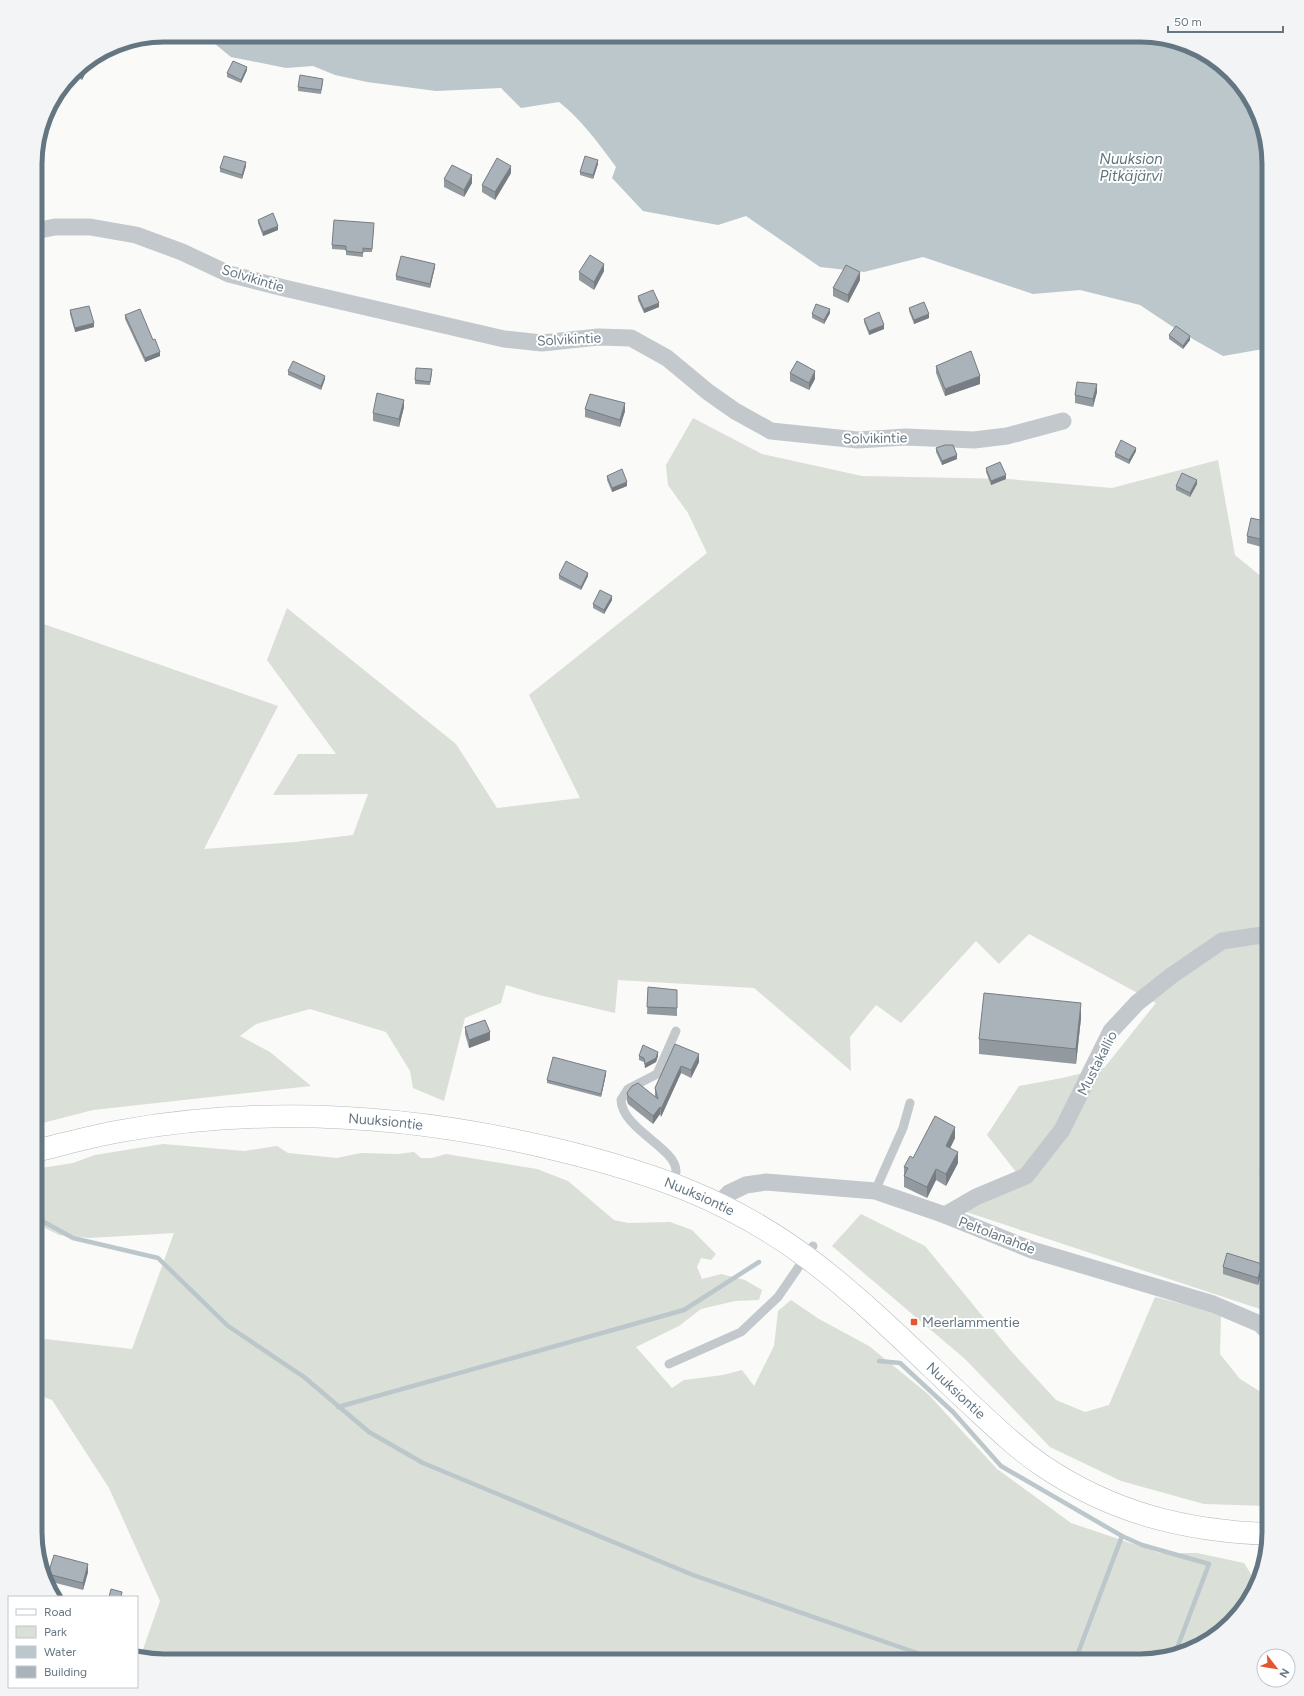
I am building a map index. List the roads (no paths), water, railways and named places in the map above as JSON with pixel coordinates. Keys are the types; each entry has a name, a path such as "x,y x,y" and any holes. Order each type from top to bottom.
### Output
{"street":[{"name":"Solvikintie","path":"42,230 55,227 90,227 136,235 182,252 229,274 504,339 542,344 598,337 631,338 667,358 730,407 771,431 858,440 906,437 974,440 1007,436 1064,421"},
{"name":"Mustakallio","path":"945,1215 976,1197 1026,1176 1062,1130 1111,1031 1137,1003 1171,976 1222,941 1262,935"},
{"name":"Nuuksiontie","path":"42,1149 82,1139 159,1125 228,1118 298,1116 354,1118 412,1122 462,1129 533,1144 622,1167 673,1183 720,1203 810,1252 840,1284 886,1324 1008,1439 1055,1474 1087,1492 1122,1508 1170,1523 1262,1535"},
{"name":"Peltolanahde","path":"720,1203 730,1194 746,1185 766,1182 875,1191 945,1215 1032,1250 1213,1304 1262,1326"}],"lane":[{"path":"673,1183 676,1171 674,1163 637,1128 624,1111 621,1100 623,1094 628,1089 657,1074 676,1031"},
{"path":"875,1191 903,1128 910,1104"},
{"path":"669,1364 741,1332 778,1297 810,1252"}],"water":[{"name":"Nuuksion Pitkäjärvi","path":"213,42 1148,42 1179,48 1201,58 1220,72 1232,84 1249,110 1258,132 1262,164 1262,349 1223,356 1182,333 1140,305 1080,290 1033,294 923,257 864,272 820,267 746,216 718,225 643,211 612,178 616,167 597,141 583,124 559,102 521,108 501,88 436,91 367,82 335,75 313,66 286,68 231,57"}],"waterway":[{"path":"42,1221 73,1238 158,1258 228,1326 304,1377 369,1432 423,1463 693,1575 920,1654"},
{"path":"338,1407 684,1310 759,1262"},
{"path":"879,1361 900,1363 953,1412 1001,1466 1122,1536 1142,1545 1209,1564 1177,1648"},
{"path":"1078,1654 1122,1536"}],"place":[{"name":"Meerlammentie","path":"914,1322"}]}
